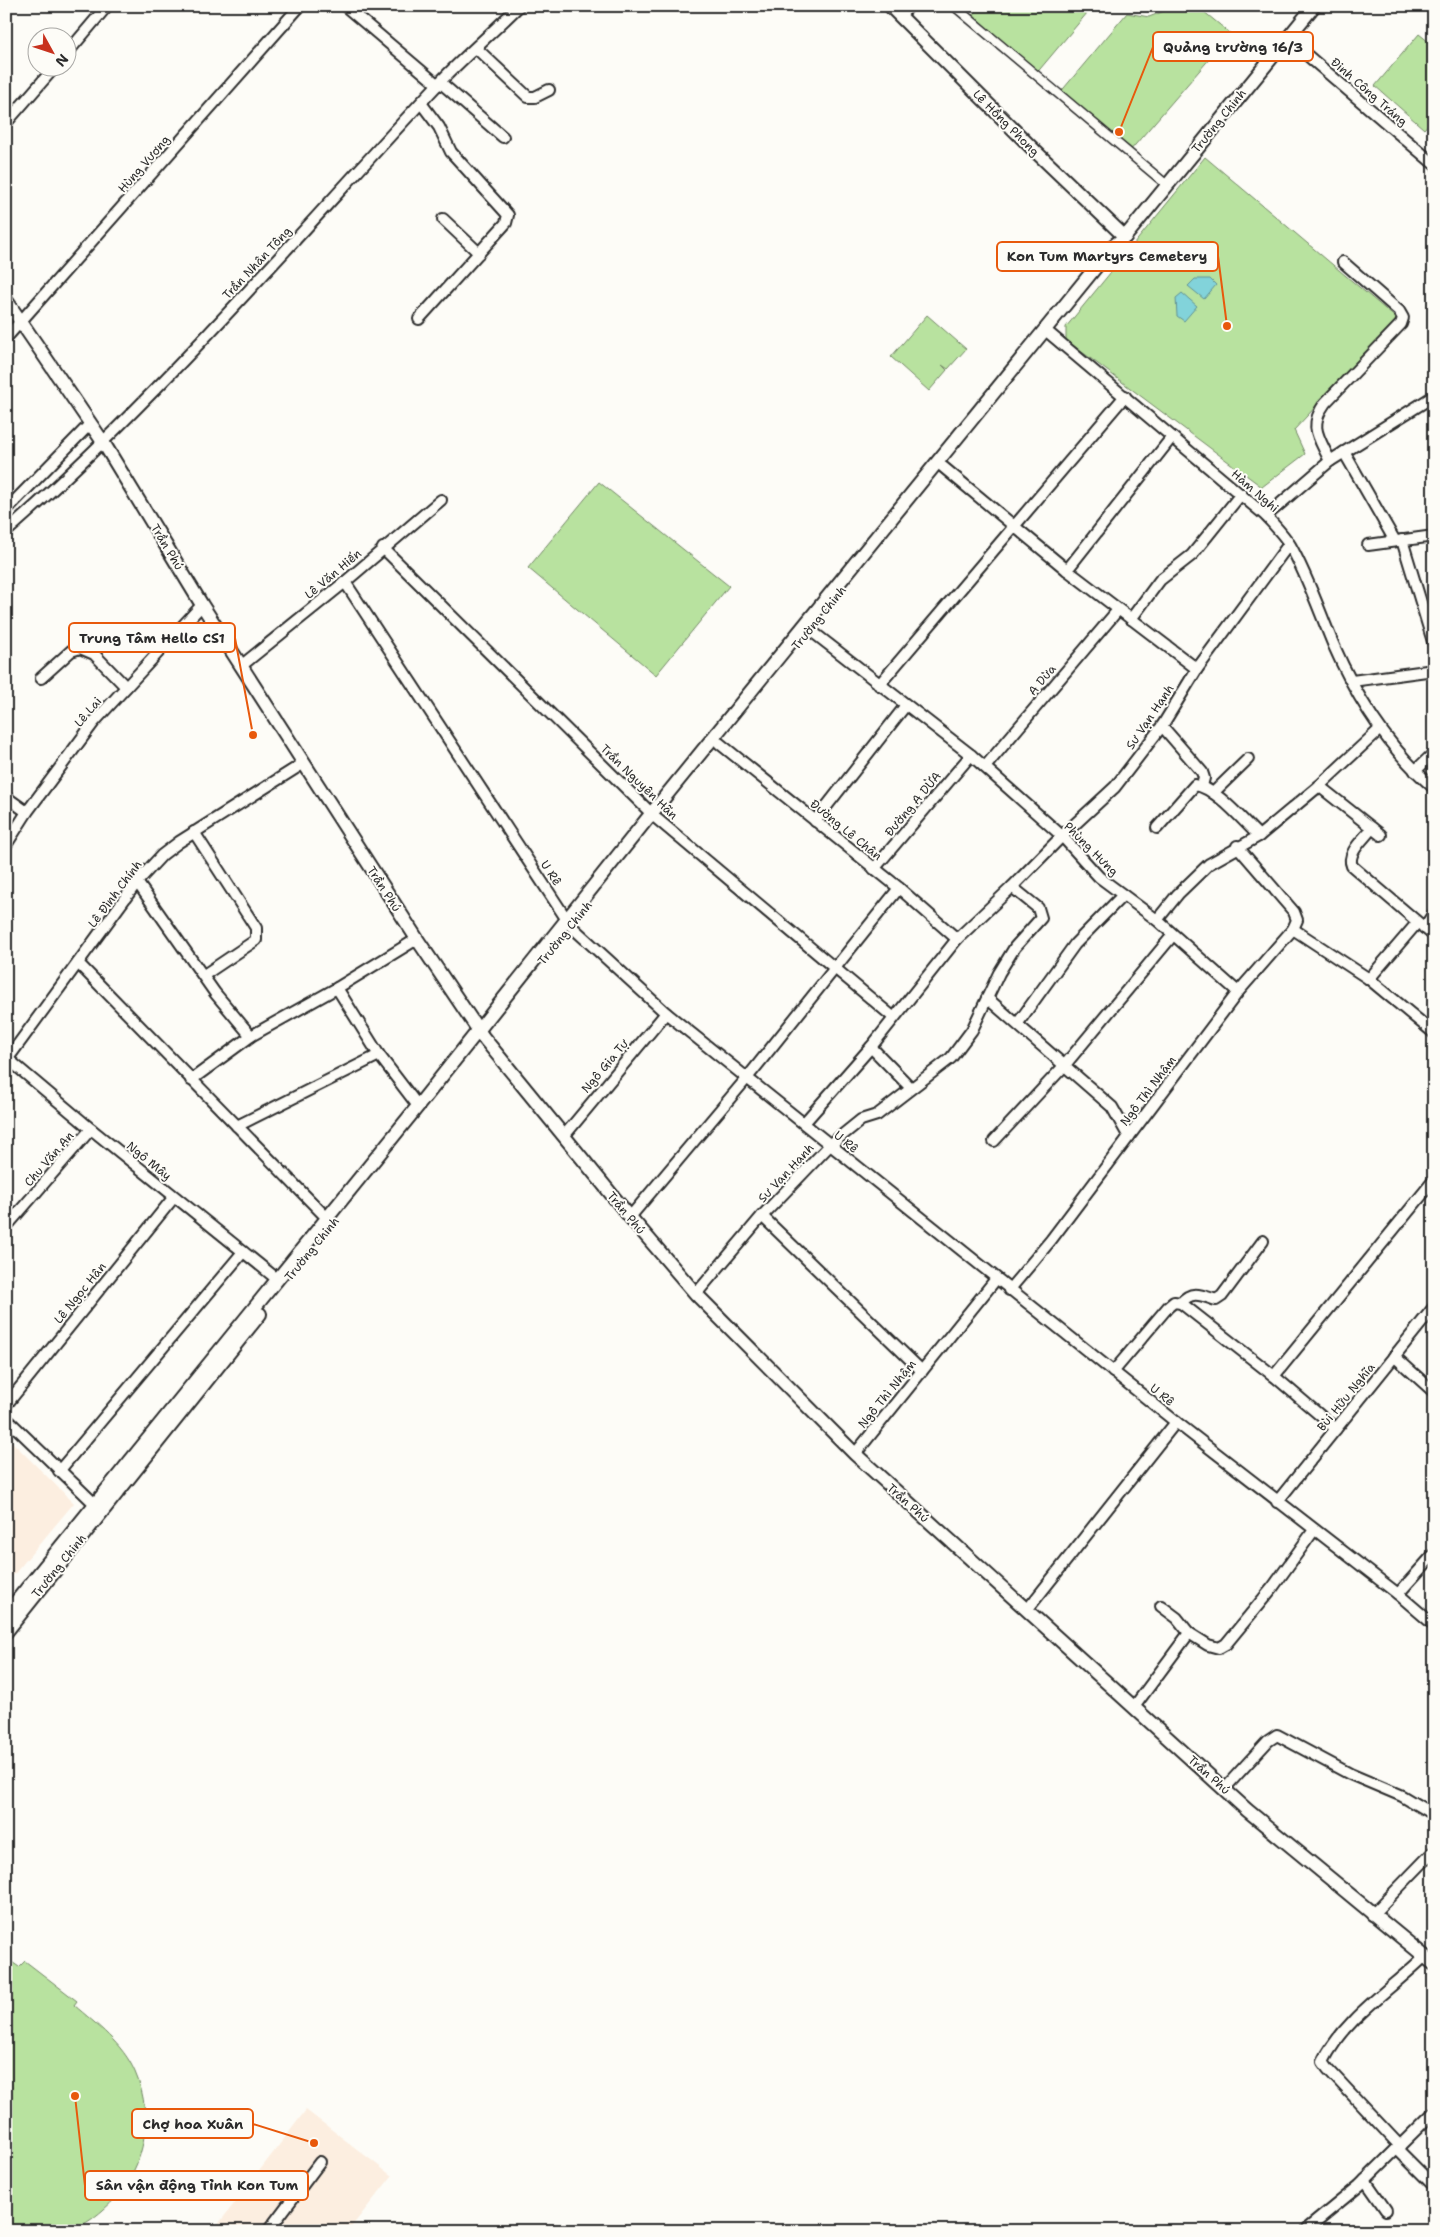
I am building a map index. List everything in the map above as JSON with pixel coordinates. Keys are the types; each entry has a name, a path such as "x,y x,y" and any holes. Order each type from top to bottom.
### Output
{"street":[{"path":"78,40 107,6"},
{"name":"Hùng Vương","path":"6,338 300,6"},
{"path":"345,6 503,137"},
{"name":"Trần Nhân Tông","path":"6,532 103,442 183,362 421,103 519,6"},
{"name":"Lê Hồng Phong","path":"890,6 1035,151 1125,237"},
{"path":"900,16 909,6"},
{"path":"954,6 1167,185"},
{"name":"Trường Chinh","path":"6,1614 98,1507 1113,246 1125,237 1314,6"},
{"name":"Đinh Công Tráng","path":"1287,38 1433,164"},
{"path":"476,48 528,97 535,97 549,90"},
{"path":"6,123 45,78"},
{"path":"419,319 506,223 508,215 451,152 439,127 421,103"},
{"path":"443,219 479,253"},
{"name":"Trường Chinh","path":"654,817 719,743 807,628 943,467 1119,252 1125,237"},
{"path":"1330,461 1315,429 1317,416 1325,403 1401,324 1403,318 1399,311 1343,262"},
{"name":"Trần Phú","path":"6,300 103,442 202,605 480,1034 630,1217 696,1294 855,1454 1224,1789 1429,1961"},
{"name":"Hàm Nghi","path":"1050,334 1266,516 1289,544 1318,602 1334,646 1379,730 1415,771 1434,788"},
{"path":"879,685 1125,396"},
{"path":"1266,516 1330,461 1434,396"},
{"path":"6,510 90,424"},
{"path":"1067,570 1172,437"},
{"path":"1344,452 1399,541 1434,645"},
{"path":"943,467 1067,570 1197,669"},
{"path":"1131,619 1160,580 1198,548 1241,494"},
{"name":"Lê Văn Hiến","path":"241,666 345,582 441,500"},
{"path":"1368,545 1434,536"},
{"name":"Sư Vạn Hạnh","path":"804,1124 871,1047 957,939 1115,787 1162,726 1197,669 1289,544"},
{"name":"Trần Nguyên Hãn","path":"384,548 654,817 836,967 893,1017"},
{"name":"U Rê","path":"345,582 569,923 666,1013 996,1279 1277,1502 1398,1594 1434,1625"},
{"name":"Lê Lai","path":"6,845 27,812 94,722 202,605"},
{"name":"A Dừa","path":"985,767 1118,610"},
{"name":"Phùng Hưng","path":"807,628 971,755 1062,836 1099,877 1157,920"},
{"path":"41,678 71,651 80,648 94,654 126,688"},
{"path":"1352,681 1434,670"},
{"path":"815,821 906,705"},
{"path":"1162,726 1202,772 1204,778 1202,786"},
{"path":"1238,992 1157,920 1178,894 1209,864 1237,846 1259,836 1319,786 1379,730"},
{"name":"Đường Lê Chân","path":"719,743 899,888 957,939"},
{"path":"1415,771 1434,753"},
{"name":"Đường A DỪA","path":"874,869 971,755"},
{"path":"1214,793 1248,759"},
{"name":"Lê Đình Chính","path":"7,1060 137,882 162,855 194,832 304,763"},
{"path":"1157,828 1195,785 1202,786 1214,793 1259,836"},
{"path":"1319,786 1381,835"},
{"path":"6,797 27,812"},
{"path":"1372,828 1351,855 1350,862 1356,871 1434,936"},
{"path":"194,832 256,928 257,934 256,940 204,975"},
{"path":"1237,846 1294,912 1297,920 1293,929 1369,979 1434,1033"},
{"path":"137,882 227,1009 251,1036"},
{"name":"Sư Vạn Hạnh","path":"696,1294 762,1216 830,1145 861,1120 876,1115 951,1058 972,1030 1015,947 1041,918 1038,908 1012,887"},
{"path":"630,1217 747,1078 899,888"},
{"path":"1018,1023 1075,944 1123,895"},
{"path":"1369,979 1434,913"},
{"name":"Ngô Thì Nhậm","path":"1010,1290 1051,1240 1238,992 1293,929"},
{"path":"994,1141 1064,1066 1173,935"},
{"path":"191,1080 251,1036 337,988 417,939"},
{"path":"78,964 327,1218"},
{"path":"337,988 379,1055 418,1106"},
{"path":"987,998 1018,1023 1112,1107 1129,1137"},
{"name":"Ngô Gia Tự","path":"564,1136 666,1013"},
{"name":"Trường Chinh","path":"6,1632 98,1507 277,1279 418,1106 480,1034"},
{"path":"871,1047 911,1088"},
{"path":"237,1126 379,1055"},
{"name":"Ngô Mây","path":"7,1060 277,1279"},
{"name":"Chu Văn An","path":"6,1227 91,1130"},
{"path":"1274,1376 1434,1180"},
{"name":"Lê Ngọc Hân","path":"6,1405 174,1197"},
{"path":"762,1216 922,1370"},
{"path":"1181,1302 1186,1296 1195,1293 1216,1300 1222,1296 1263,1241"},
{"path":"59,1471 243,1252"},
{"name":"Ngô Thì Nhậm","path":"855,1454 996,1279"},
{"path":"1113,1372 1168,1307 1174,1302 1181,1302 1274,1376 1336,1429"},
{"name":"Bùi Hữu Nghĩa","path":"1277,1502 1434,1307"},
{"path":"1394,1356 1434,1392"},
{"path":"6,1418 98,1507"},
{"path":"1027,1610 1176,1422"},
{"path":"1161,1606 1177,1618 1189,1633 1208,1645 1219,1648 1226,1644 1273,1587 1314,1530"},
{"path":"1398,1594 1434,1554"},
{"path":"1134,1708 1189,1633"},
{"path":"1224,1789 1268,1741 1278,1735 1350,1774 1402,1796 1434,1814"},
{"path":"1372,1915 1434,1851"},
{"path":"1429,1961 1365,2007 1332,2047 1324,2062 1328,2069 1432,2183"},
{"path":"1308,2228 1365,2180 1434,2112"},
{"path":"268,2231 320,2162"},
{"path":"1365,2180 1386,2210"}],"shaded area":[{"path":"6,1436 74,1503 6,1584"},
{"path":"306,2110 392,2176 348,2231 213,2231"}],"green space":[{"path":"980,6 1093,6 1035,75 969,19"},
{"path":"1177,6 1197,6 1231,34 1129,152 1059,94 1127,13 1149,17"},
{"path":"1419,34 1434,46 1434,118 1424,129 1375,86"},
{"path":"1205,157 1397,319 1294,430 1305,454 1262,487 1066,340 1066,327"},
{"path":"927,315 966,349 948,369 942,365 947,370 929,391 891,357"},
{"path":"599,482 729,586 656,675 528,568"},
{"path":"6,1958 19,1967 25,1961 77,2001 74,2005 109,2036 124,2053 135,2072 141,2090 145,2109 145,2128 137,2164 117,2196 99,2213 72,2230 60,2232 6,2231"}],"water":[{"path":"1195,279 1210,279 1216,285 1204,299 1188,286"},
{"path":"1182,293 1197,306 1184,321 1177,316 1176,298"}],"place":[{"name":"Quảng trường 16/3","path":"1119,132"},
{"name":"Kon Tum Martyrs Cemetery","path":"1227,326"},
{"name":"Trung Tâm Hello CS1","path":"253,735"},
{"name":"Sân vận động Tỉnh Kon Tum","path":"75,2096"},
{"name":"Chợ hoa Xuân","path":"314,2143"}]}
